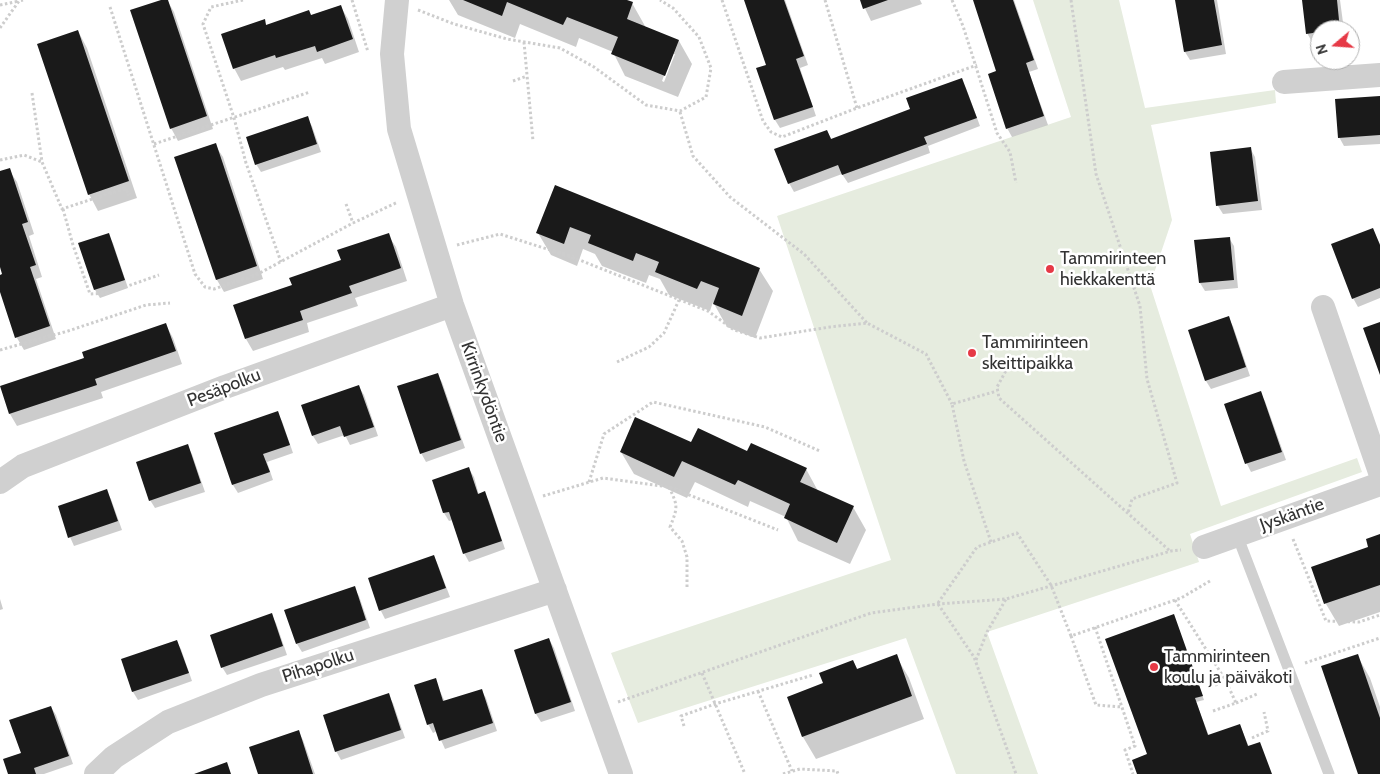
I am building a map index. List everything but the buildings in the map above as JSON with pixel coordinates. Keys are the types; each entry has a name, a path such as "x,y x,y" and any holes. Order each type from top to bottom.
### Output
{"street":[{"name":"Kirrinkydöntie","path":"405,4 392,54 398,129 452,305 622,774"},
{"path":"1284,82 1380,75"},
{"name":"Pesäpolku","path":"0,482 23,466 50,455 225,387 452,305"},
{"path":"1323,307 1380,472"},
{"name":"Jyskäntie","path":"1204,546 1380,484"},
{"name":"Pihapolku","path":"96,774 114,757 168,722 253,688 556,590"}],"lane":[{"path":"1237,535 1329,774"}],"path":[{"path":"244,0 211,7 203,24 234,118 246,163 281,262"},
{"path":"352,0 371,60"},
{"path":"405,4 454,24 507,39 560,48 594,67 646,105 680,111 706,97 711,68 699,37 673,8 660,0"},
{"path":"722,0 763,121 771,132 782,137 977,65"},
{"path":"825,0 857,108"},
{"path":"952,0 977,65 997,133 1010,152 1016,183"},
{"path":"1071,0 1096,174 1140,306 1147,380 1177,482 1132,499 1128,513"},
{"path":"0,5 21,1"},
{"path":"0,28 21,1"},
{"path":"110,7 195,274 205,287 214,290 256,275 353,223 418,194"},
{"path":"524,42 533,141"},
{"path":"513,80 527,76"},
{"path":"154,144 310,92"},
{"path":"32,93 42,162 62,209 72,245 90,294 108,293 159,275"},
{"path":"680,111 692,156 730,197 804,254 868,324 926,354 952,404 964,461 991,542"},
{"path":"0,160 24,155 42,162"},
{"path":"62,209 126,188 130,195"},
{"path":"346,204 353,223"},
{"path":"454,246 500,234 572,257 708,311 734,330 760,338 830,326 868,324"},
{"path":"617,362 649,347 664,333 679,300"},
{"path":"0,350 68,331 146,305 170,303"},
{"path":"617,703 871,613 938,604 1006,599 1171,551 999,398 997,386 1014,358"},
{"path":"952,404 997,391"},
{"path":"589,482 604,434 653,402 765,427 820,451"},
{"path":"543,496 603,478 669,487 778,530"},
{"path":"669,487 676,502 675,514 670,527 682,541 685,549 687,557 687,587"},
{"path":"938,604 977,547 1016,533 1051,585 1096,705 1122,707"},
{"path":"1291,535 1326,622 1359,622 1380,615"},
{"path":"1071,636 1175,600 1210,581"},
{"path":"974,657 976,660 987,632 1006,599"},
{"path":"1175,600 1226,681 1236,703"},
{"path":"938,604 974,657 1016,774"},
{"path":"1095,627 1135,746 1125,750 1133,774"},
{"path":"1288,669 1380,638"},
{"path":"702,672 745,774"},
{"path":"684,726 681,716 715,704 813,676"},
{"path":"1210,687 1226,681"},
{"path":"758,691 792,771"},
{"path":"1213,711 1257,694"},
{"path":"1252,738 1268,731 1264,712"},
{"path":"783,774 800,769 836,771 838,774"}],"shaded area":[{"path":"1033,0 1119,0 1145,108 1275,90 1276,103 1151,125 1172,220 1150,285 1221,506 1357,458 1362,472 1190,534 1199,562 987,632 1038,774 956,774 906,638 638,723 611,653 891,560 777,216 1071,117"}],"place":[{"name":"Tammirinteen hiekkakenttä","path":"1050,269"},
{"name":"Tammirinteen skeittipaikka","path":"972,353"},
{"name":"Tammirinteen koulu ja päiväkoti","path":"1154,667"}]}
